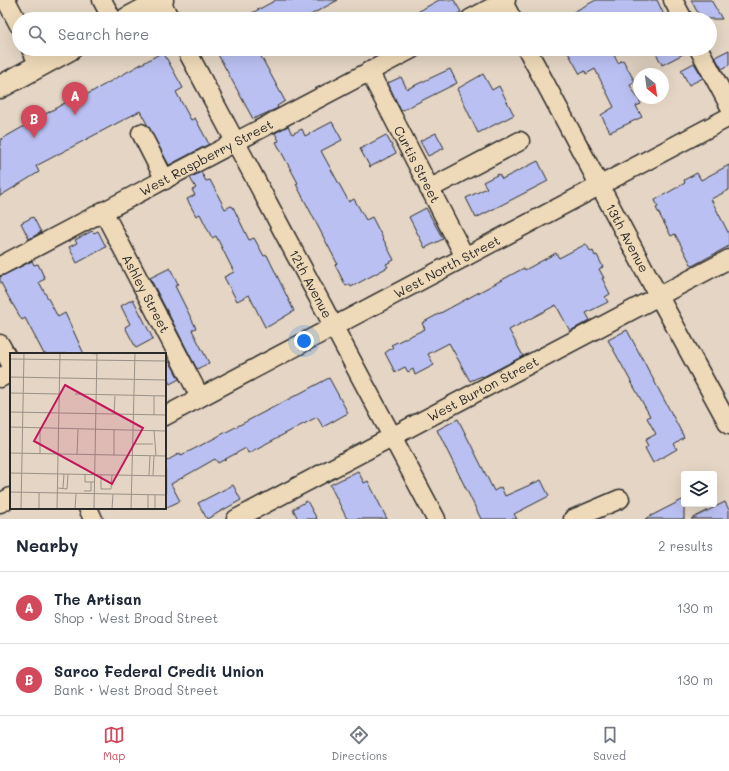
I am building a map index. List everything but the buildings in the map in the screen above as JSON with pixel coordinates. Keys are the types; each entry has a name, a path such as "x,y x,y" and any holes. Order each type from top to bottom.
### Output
{"main road":[{"path":"145,12 163,5"},
{"path":"0,87 36,57"}],"street":[{"path":"6,0 12,12"},
{"path":"102,0 108,12"},
{"path":"673,0 679,12"},
{"path":"483,12 504,1 509,12"},
{"name":"12th Avenue","path":"190,56 436,519"},
{"name":"West Raspberry Street","path":"0,266 398,56"},
{"name":"13th Avenue","path":"532,56 658,295 729,425"},
{"path":"703,56 729,104"},
{"name":"Curtis Street","path":"369,71 465,257"},
{"name":"West North Street","path":"166,415 729,117"},
{"path":"141,133 165,180"},
{"path":"429,188 520,141"},
{"name":"Ashley Street","path":"103,211 200,397"},
{"name":"West Burton Street","path":"236,519 263,513 392,438 658,295 729,259"},
{"path":"0,344 10,362"},
{"path":"0,378 10,373"},
{"path":"0,503 10,498"},
{"path":"573,519 620,499"},
{"path":"88,509 93,519"}],"place":[{"name":"The Artisan","path":"75,115"},
{"name":"Sarco Federal Credit Union","path":"34,138"}]}
